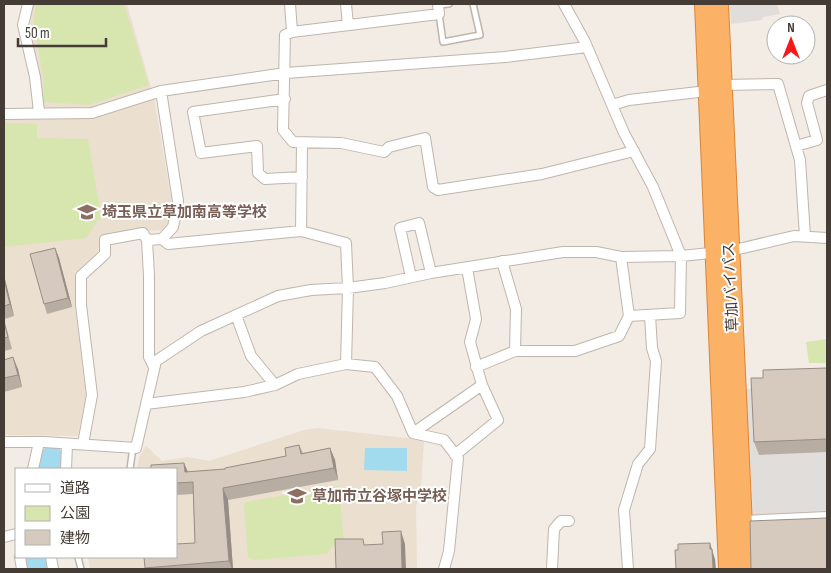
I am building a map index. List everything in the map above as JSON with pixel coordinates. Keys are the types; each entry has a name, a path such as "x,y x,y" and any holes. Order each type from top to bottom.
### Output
{"highway":[{"name":"草加バイパス","path":"704,4 714,88 722,252 743,520 745,569"},
{"name":"草加バイパス","path":"714,88 719,4"},
{"name":"草加バイパス","path":"722,252 728,569"}],"street":[{"path":"28,4 23,25 35,77 39,112"},
{"path":"290,4 292,32"},
{"path":"346,4 348,25"},
{"path":"564,4 587,47 612,105 653,187 682,256 680,313 629,316"},
{"path":"438,8 348,25 292,32 285,35 286,73 283,130 293,142 340,143 384,152 389,147 425,138 433,187 438,190 542,174 634,151"},
{"path":"4,114 39,112 92,113 161,91 286,73 505,57 587,47"},
{"path":"612,105 629,100 714,88 778,84 800,160 805,236"},
{"path":"796,146 817,140 807,103 809,96 827,90"},
{"path":"148,240 162,239 173,227 178,201 161,91"},
{"path":"284,99 193,112 201,153 257,146 258,173 265,179 302,177"},
{"path":"301,231 302,143"},
{"path":"411,277 400,228 419,223 431,273"},
{"path":"162,239 168,244 301,231 346,243 348,288 346,364"},
{"path":"83,444 92,396 81,306 81,276 105,254 105,240 142,233 148,240 149,357 154,367"},
{"path":"4,442 83,444 136,448 156,361 201,331 278,296 310,290 348,288 563,252 596,252 621,257 682,256 722,252 794,236 827,238"},
{"path":"476,367 515,351 575,351 619,336 629,316 621,257"},
{"path":"502,262 516,309 515,351"},
{"path":"455,454 498,420 482,385 470,342 476,319 467,268"},
{"path":"236,315 251,356 275,385"},
{"path":"628,569 624,510 638,464 650,449 656,361 652,348 650,315"},
{"path":"146,404 244,392 275,385 298,374 346,364 375,367 397,396 412,433"},
{"path":"412,433 482,385"},
{"path":"412,433 444,440 458,458 449,550 444,569"},
{"path":"33,468 39,442"},
{"path":"66,468 68,444"},
{"path":"743,520 827,517"},
{"path":"552,569 554,529 561,521 570,521"}],"lane":[{"path":"449,4 438,8 443,42 480,36 473,4"},
{"path":"130,468 132,448"}],"shaded area":[{"name":"埼玉県立草加南高等学校","path":"32,4 127,4 154,98 172,203 169,221 164,230 147,231 144,228 99,238 100,250 75,273 75,306 86,397 78,436 4,435 4,117 43,118 40,77 30,28"},
{"path":"730,4 777,4 780,14 766,15 762,20 731,24"},
{"path":"827,380 827,512 753,515 746,389"},
{"name":"草加市立谷塚中学校","path":"317,428 424,440 421,486 416,507 417,569 90,569 88,558 178,558 178,468 137,468 139,457 146,446 162,461 188,457 209,461 304,430"}],"green space":[{"path":"35,4 124,4 149,85 89,105 44,102 43,76 34,26"},
{"path":"4,123 37,124 37,138 88,139 101,216 86,238 4,247"},
{"path":"827,339 827,363 809,363 806,342"},
{"path":"339,486 344,545 333,545 327,554 254,560 248,557 244,506 246,502"}],"water":[{"path":"365,448 407,448 407,471 364,470"}],"building":[{"path":"55,248 68,298 44,304 30,254"},
{"path":"4,280 10,304 4,306"},
{"path":"4,322 8,337 4,338"},
{"path":"13,357 18,375 4,378 4,360"},
{"path":"827,368 827,439 754,442 751,378 763,378 763,370"},
{"path":"299,445 301,454 330,448 334,468 223,488 229,561 145,568 144,558 178,558 178,544 195,543 193,482 178,483 178,468 151,468 151,465 184,463 185,472 225,469 286,456 285,448"},
{"path":"827,518 827,569 751,569 750,521"},
{"path":"401,531 402,569 336,569 335,539 363,539 364,545 383,544 382,532"},
{"path":"710,543 713,569 676,569 675,550 678,550 678,544"}],"waterway":[{"path":"49,468 52,456"},
{"path":"35,558 37,569"}],"place":[{"name":"埼玉県立草加南高等学校","path":"87,212"},
{"name":"草加市立谷塚中学校","path":"297,496"}]}
